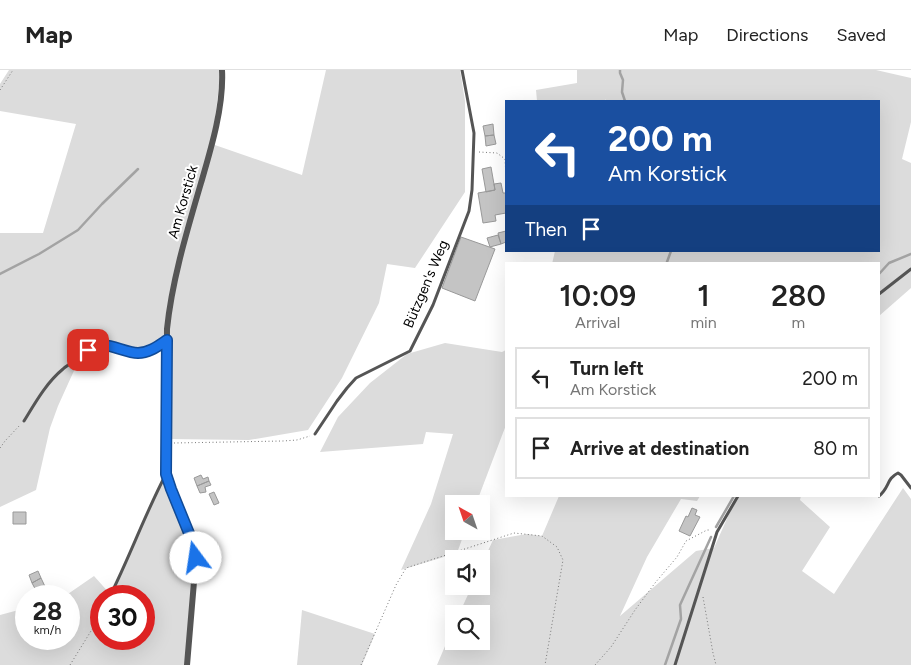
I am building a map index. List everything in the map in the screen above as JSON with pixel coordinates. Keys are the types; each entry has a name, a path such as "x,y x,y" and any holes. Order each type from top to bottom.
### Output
{"street":[{"name":"Am Korstick","path":"187,665 196,558 195,548 166,474 169,306 216,125 221,95 222,70"}],"lane":[{"name":"Bützgen's Weg","path":"315,434 342,394 356,378 410,351 433,305 469,211 472,190 474,133 462,70"},
{"path":"880,293 911,269"},
{"path":"24,421 43,391 63,368 80,358 92,346 108,346 138,353 156,348 167,340"},
{"name":"Am Korstick","path":"115,585 166,474"},
{"path":"880,495 885,490 891,477 898,474 901,475 911,488"},
{"path":"675,665 717,532 737,497"}],"path":[{"path":"0,90 12,70"},
{"path":"473,152 497,154 505,159"},
{"path":"0,448 24,421"},
{"path":"167,443 283,441 297,440 315,434"},
{"path":"594,665 611,647 650,590 677,557 686,541 708,530 717,532"},
{"path":"361,665 396,585 406,568 514,533 542,536 557,547 563,560 545,665"},
{"path":"700,584 716,665"},
{"path":"70,665 90,633"}],"shaded area":[{"path":"9,70 221,70 212,144 302,175 326,70 460,70 465,101 465,192 415,268 387,264 379,303 342,378 308,430 249,440 169,439 167,340 156,347 138,353 97,345 77,364 58,406 50,428 36,490 0,507 0,233 43,233 76,124 0,111 0,84"},
{"path":"577,70 876,70 911,78 911,122 902,159 911,163 911,288 880,315 880,262 552,262 555,252 880,252 880,100 537,100 536,90 577,83"},
{"path":"445,343 502,352 505,350 505,428 479,495 445,495 445,540 462,540 458,550 445,550 445,557 401,570 431,504 453,434 426,432 423,444 320,452 338,417 370,383 407,354"},
{"path":"166,474 195,548 190,665 0,665 0,615 15,611 15,650 80,650 80,586 94,576 102,585 90,585 90,650 155,650 155,585 116,585"},
{"path":"903,488 911,499 911,665 437,665 445,646 445,650 490,650 490,605 463,605 468,595 490,595 490,550 488,550 493,540 527,534 542,536 559,497 699,497 697,501 681,499 647,557 620,616 696,551 714,548 737,497 801,497 800,500 830,527 802,571 834,594"},
{"path":"302,610 375,634 362,665 297,665"}],"building":[{"path":"493,124 494,135 485,136 483,126"},
{"path":"494,135 496,144 486,146 485,136"},
{"path":"491,167 495,190 486,192 482,169"},
{"path":"501,183 503,193 505,193 505,213 495,215 496,221 483,223 478,193 495,190 494,184"},
{"path":"505,231 505,242 501,244 498,233"},
{"path":"498,235 501,244 490,247 487,238"},
{"path":"461,237 495,249 475,301 442,288"},
{"path":"201,475 203,479 208,477 209,481 197,486 194,478"},
{"path":"209,481 211,485 205,487 206,492 200,493 197,486"},
{"path":"214,492 219,503 214,505 209,494"},
{"path":"692,508 697,510 695,515 700,517 690,536 679,531"},
{"path":"13,512 26,512 26,524 13,524"},
{"path":"38,571 41,578 32,583 29,575"},
{"path":"41,578 44,585 33,585 32,583"}],"waterway":[{"path":"620,70 625,100"},
{"path":"0,274 39,254 78,230 138,169"},
{"path":"667,262 671,252"},
{"path":"880,273 889,263 911,254"},
{"path":"716,527 733,497"},
{"path":"665,665 681,619 680,605 711,537"}],"route":[{"path":"88,350 92,346 97,345 138,353 147,352 167,340 166,474 195,548 196,558"}]}
